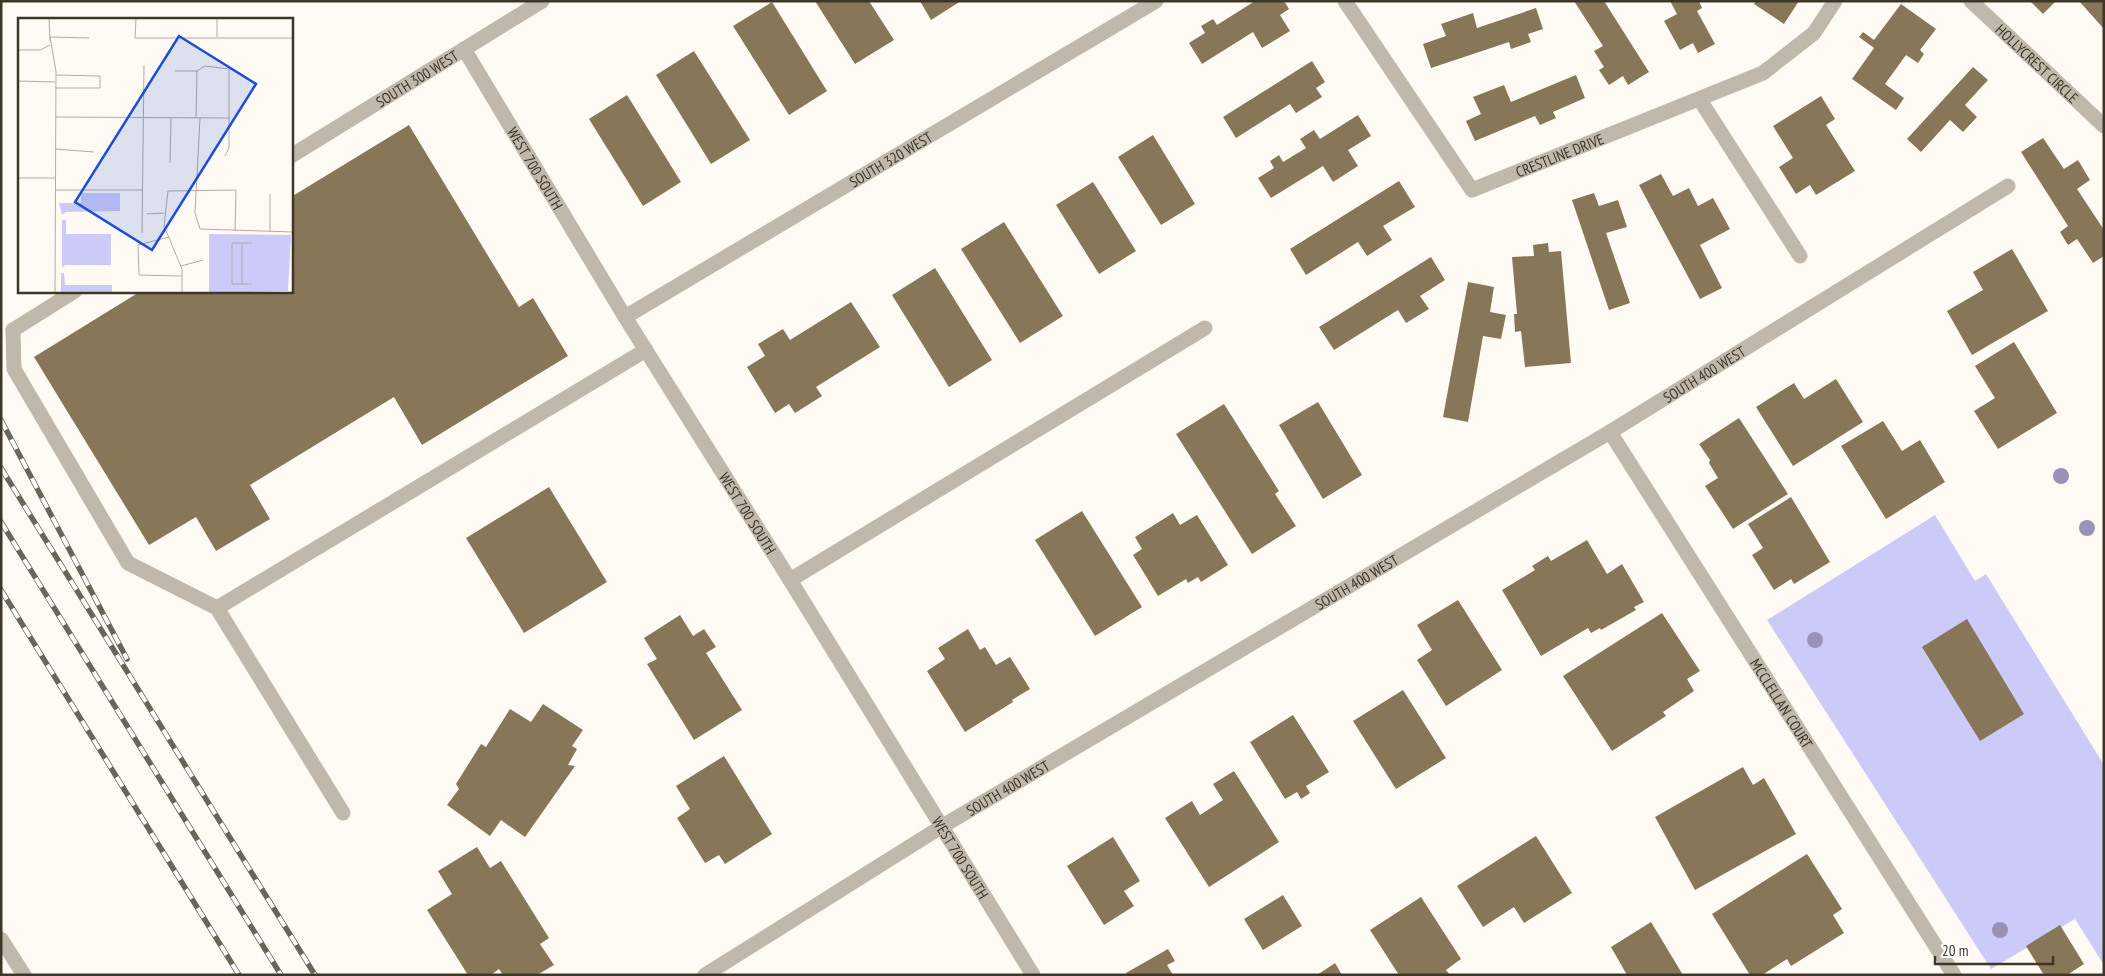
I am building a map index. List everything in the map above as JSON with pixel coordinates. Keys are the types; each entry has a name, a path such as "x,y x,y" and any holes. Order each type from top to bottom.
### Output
{"street":[{"name":"SOUTH 300 WEST","path":"292,155 542,1"},
{"name":"SOUTH 320 WEST","path":"625,317 1156,1"},
{"name":"CRESTLINE DRIVE","path":"1345,1 1472,190 1700,100 1763,73 1814,32 1835,1"},
{"name":"HOLLYCREST CIRCLE","path":"1970,1 2104,126"},
{"name":"WEST 700 SOUTH","path":"464,49 625,317 790,580 1033,975"},
{"path":"1700,100 1800,256"},
{"name":"SOUTH 400 WEST","path":"705,975 941,827 1610,432 2008,186"},
{"path":"73,292 13,330 14,369 128,564 217,608 343,814"},
{"path":"790,580 1205,328"},
{"path":"217,608 646,350"},
{"name":"MCCLELLAN COURT","path":"1610,432 1954,975"},
{"path":"1,938 24,975"}],"shaded area":[{"path":"1935,515 1975,581 1986,574 2104,765 2104,965 2075,919 1991,969 1767,620"}],"building":[{"path":"815,1 869,1 894,40 855,64"},
{"path":"920,1 961,1 931,20"},
{"path":"1255,1 1284,1 1289,9 1280,15 1290,31 1262,48 1253,32 1202,64 1189,43 1205,33 1201,26 1213,19 1217,25"},
{"path":"1574,1 1604,1 1649,72 1628,85 1623,76 1609,85 1599,70 1604,67 1594,51 1603,46"},
{"path":"1670,1 1699,1 1702,8 1697,11 1715,44 1698,53 1693,43 1680,50 1664,21 1677,14"},
{"path":"1756,1 1799,1 1784,24 1754,4"},
{"path":"2030,1 2056,1 2043,14"},
{"path":"2079,1 2104,1 2104,29"},
{"path":"772,2 827,91 789,115 733,26"},
{"path":"1901,4 1936,29 1920,50 1924,54 1918,63 1906,55 1885,84 1904,98 1896,110 1852,79 1874,48 1859,37 1863,32 1874,40"},
{"path":"1536,8 1543,29 1528,34 1531,42 1511,49 1509,42 1431,68 1423,44 1446,36 1441,24 1473,13 1477,28"},
{"path":"694,51 750,140 711,164 656,75"},
{"path":"1312,61 1325,82 1316,88 1322,97 1296,113 1290,104 1236,138 1223,117"},
{"path":"1973,67 1988,80 1965,105 1977,117 1963,132 1950,120 1921,152 1907,139"},
{"path":"1576,75 1585,98 1553,112 1556,118 1540,125 1535,116 1475,141 1466,121 1481,114 1473,97 1504,85 1511,102"},
{"path":"627,95 681,182 643,206 589,119"},
{"path":"1821,96 1835,119 1826,125 1855,171 1816,195 1810,185 1796,194 1779,167 1793,158 1773,126"},
{"path":"1358,115 1371,136 1348,150 1358,166 1333,182 1323,166 1271,198 1258,178 1274,168 1270,161 1279,155 1283,162 1306,148 1300,139 1314,130 1320,139"},
{"path":"409,125 519,307 533,298 568,356 422,445 394,397 250,485 270,519 216,551 196,517 149,545 34,357 139,292 292,292 292,196"},
{"path":"1153,135 1195,204 1161,225 1118,157"},
{"path":"2043,138 2064,169 2078,160 2090,180 2077,189 2104,230 2104,256 2093,263 2077,239 2068,245 2060,232 2068,226 2021,152"},
{"path":"1661,174 1673,196 1689,188 1698,206 1713,198 1730,229 1700,245 1722,288 1700,299 1639,185"},
{"path":"1399,181 1415,207 1383,226 1392,240 1367,256 1358,242 1306,275 1290,249"},
{"path":"1093,182 1136,251 1099,274 1056,205"},
{"path":"1594,193 1599,206 1618,200 1627,227 1606,233 1630,303 1609,310 1572,200"},
{"path":"1004,222 1063,316 1020,343 961,249"},
{"path":"1548,243 1549,252 1561,251 1571,363 1525,367 1521,331 1515,332 1514,314 1517,314 1512,257 1534,256 1533,245"},
{"path":"2012,249 2048,311 1972,355 1947,311 1983,290 1973,272"},
{"path":"1431,257 1445,280 1420,296 1429,309 1406,323 1398,310 1334,350 1319,327"},
{"path":"935,268 992,360 949,387 892,295"},
{"path":"1468,282 1494,287 1490,312 1506,315 1501,339 1483,336 1468,422 1443,417"},
{"path":"851,302 880,347 816,387 822,396 795,413 789,404 775,413 747,367 765,356 758,344 783,329 790,340"},
{"path":"2014,342 2057,413 1998,449 1974,411 1995,398 1975,366"},
{"path":"1836,379 1863,422 1793,466 1756,407 1794,383 1804,399"},
{"path":"1318,402 1362,475 1323,499 1279,425"},
{"path":"1224,404 1279,491 1275,494 1296,526 1252,554 1176,434"},
{"path":"1739,418 1788,494 1733,529 1705,486 1718,478 1709,463 1710,460 1699,444"},
{"path":"1883,421 1902,451 1920,440 1945,482 1886,519 1841,446"},
{"path":"549,487 607,582 524,633 466,538"},
{"path":"1791,497 1830,562 1794,584 1791,579 1774,590 1752,555 1763,548 1748,524"},
{"path":"1082,511 1142,607 1095,636 1035,540"},
{"path":"1173,513 1180,525 1197,515 1228,565 1201,582 1198,577 1188,583 1186,579 1158,596 1133,555 1142,549 1135,537"},
{"path":"1587,540 1607,574 1622,564 1644,602 1634,607 1636,610 1601,630 1600,628 1591,633 1588,628 1541,656 1502,590 1535,570 1532,566 1548,556 1551,561"},
{"path":"1458,600 1502,670 1446,706 1417,660 1432,650 1417,625"},
{"path":"1662,613 1700,671 1687,679 1694,691 1663,712 1666,716 1612,751 1563,676"},
{"path":"680,615 693,636 704,629 716,647 706,653 742,710 694,740 647,664 657,659 644,638"},
{"path":"1967,619 2024,714 1980,741 1922,647"},
{"path":"968,629 980,650 985,647 996,665 1010,657 1030,689 965,732 927,671 945,659 938,648"},
{"path":"1403,690 1446,758 1396,789 1353,721"},
{"path":"543,704 583,730 572,746 577,749 568,765 575,766 525,837 501,820 490,836 447,805 459,789 456,784 481,744 486,747 510,709 531,722"},
{"path":"1293,715 1329,772 1306,786 1310,793 1301,799 1297,792 1285,799 1250,742"},
{"path":"724,756 772,834 725,864 719,855 705,863 677,818 690,809 676,786"},
{"path":"1743,767 1753,785 1764,778 1796,834 1695,890 1655,817"},
{"path":"1234,771 1279,842 1209,887 1165,818 1192,801 1200,815 1223,800 1213,784"},
{"path":"1536,836 1572,893 1524,923 1514,907 1483,927 1457,886"},
{"path":"1113,837 1140,881 1124,891 1134,906 1104,925 1067,866"},
{"path":"477,847 490,868 501,861 549,938 540,944 554,965 537,975 503,975 499,969 491,975 468,975 427,910 452,894 438,871"},
{"path":"1807,854 1842,909 1833,915 1844,933 1791,966 1787,959 1762,975 1750,975 1712,914"},
{"path":"1283,895 1302,926 1263,950 1244,919"},
{"path":"1421,897 1461,959 1446,970 1450,975 1399,975 1370,930"},
{"path":"1651,922 1683,975 1627,975 1611,947"},
{"path":"2060,925 2084,964 2067,975 2044,975 2026,946"},
{"path":"1168,949 1175,961 1167,965 1173,975 1127,975 1126,973"},
{"path":"1335,963 1342,975 1317,975"}],"railway":[{"path":"1,420 127,659"},
{"path":"1,468 315,975"},
{"path":"1,522 281,975"},
{"path":"1,590 239,975"}]}
